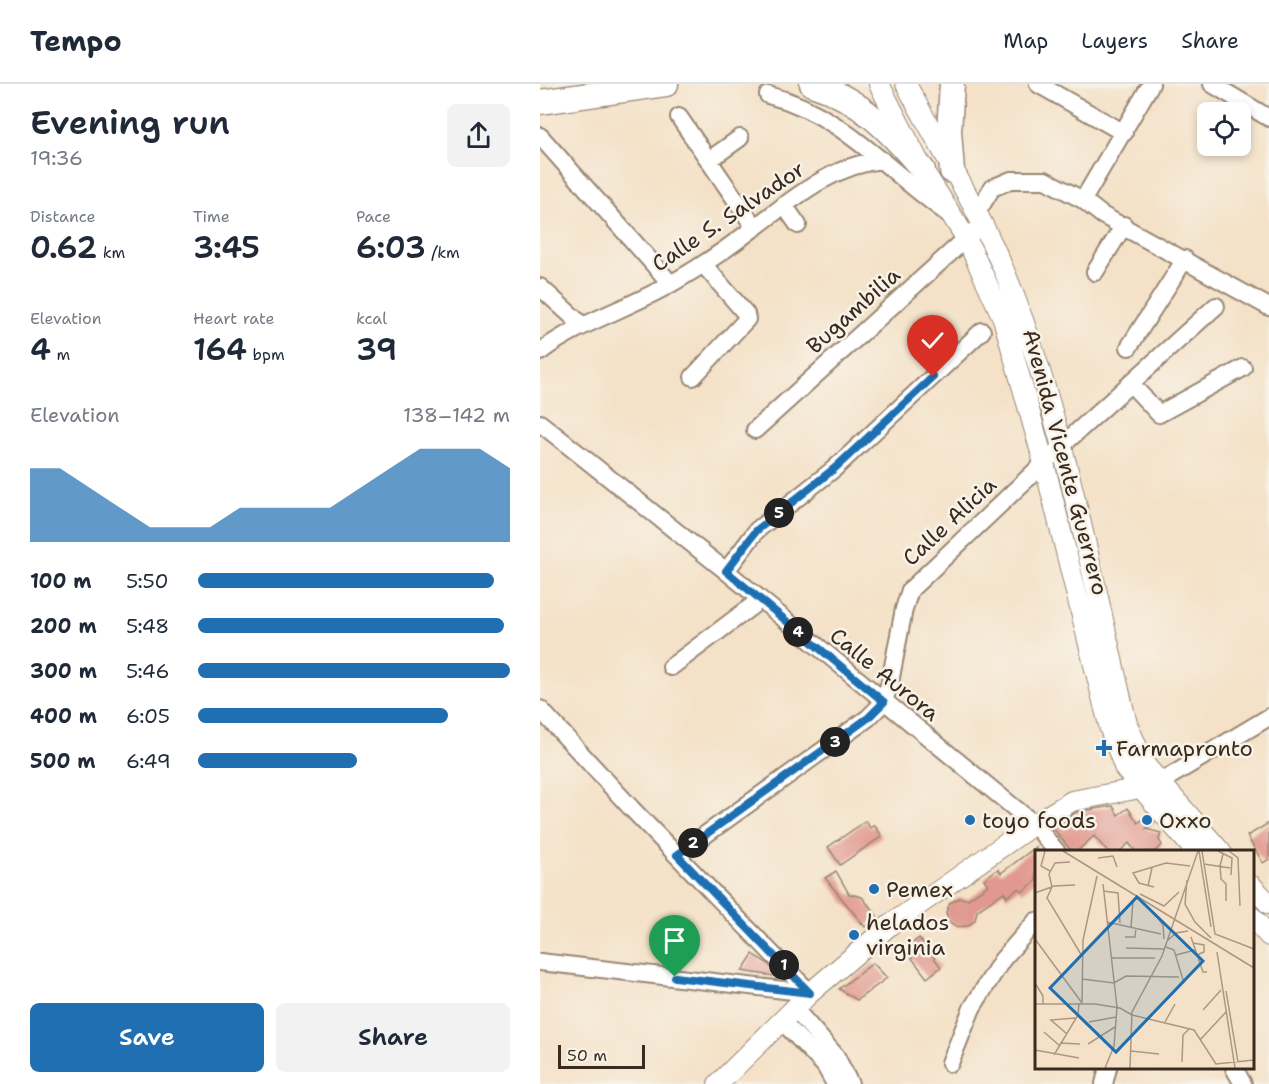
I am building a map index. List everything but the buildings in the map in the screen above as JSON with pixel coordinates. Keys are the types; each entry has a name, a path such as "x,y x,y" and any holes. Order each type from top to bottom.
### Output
{"highway":[{"path":"540,89 564,84"},
{"path":"540,102 666,84"},
{"path":"812,84 844,98 887,127 923,170"},
{"path":"952,84 949,131 952,171"}],"main road":[{"name":"Avenida Vicente Guerrero","path":"879,84 923,170 966,238 1003,318 1044,463 1110,729 1125,769 1151,787 1219,850"},
{"name":"Avenida Vicente Guerrero","path":"906,84 979,219 1010,283 1029,336 1061,447 1127,724 1145,765 1151,787 1195,850"},
{"path":"905,136 927,125"},
{"path":"718,1084 810,993 890,925 1034,824 1072,801 1151,787"},
{"path":"1254,888 1269,904"},
{"path":"1254,919 1269,936"}],"street":[{"path":"1038,84 1124,133"},
{"path":"1083,200 1151,84"},
{"path":"1212,84 1269,117"},
{"path":"768,95 791,100 840,126 882,160 916,192 950,215"},
{"path":"679,117 755,228"},
{"path":"540,136 671,284"},
{"path":"709,160 740,138"},
{"name":"Calle S. Salvador","path":"540,352 558,339 583,326 671,284 755,228 806,189 858,163 882,160"},
{"name":"Bugambilia","path":"755,430 966,238 979,219 992,188 1011,180 1045,180 1083,200 1102,215 1124,225 1269,307"},
{"path":"783,205 798,225"},
{"path":"1095,272 1124,225"},
{"path":"1129,347 1185,259"},
{"path":"693,377 747,318 703,264"},
{"path":"540,287 583,326"},
{"name":"Calle Alicia","path":"884,702 910,590 1061,447 1216,306"},
{"path":"726,571 757,530 835,468 982,331"},
{"path":"1131,384 1159,414 1243,368"},
{"name":"Calle Aurora","path":"540,423 726,571 1034,824 1055,850"},
{"path":"671,667 760,600"},
{"path":"677,855 868,718 884,702"},
{"path":"540,709 548,724 810,993"},
{"path":"1151,787 1269,717"},
{"path":"950,1063 972,1008 1002,960 1035,922"},
{"path":"540,962 810,993"},
{"path":"788,1015 836,1084"},
{"path":"788,1015 836,1056 850,1084"},
{"path":"1104,1084 1108,1069"},
{"path":"1235,1069 1244,1084"}],"place":[{"name":"Farmapronto","path":"1104,748"},
{"name":"toyo foods","path":"970,820"},
{"name":"Oxxo","path":"1147,820"},
{"name":"Pemex","path":"874,889"},
{"name":"helados virginia","path":"854,935"}],"route":[{"path":"675,977 810,993 677,855 868,718 884,702 726,571 757,530 835,468 933,377"}]}
